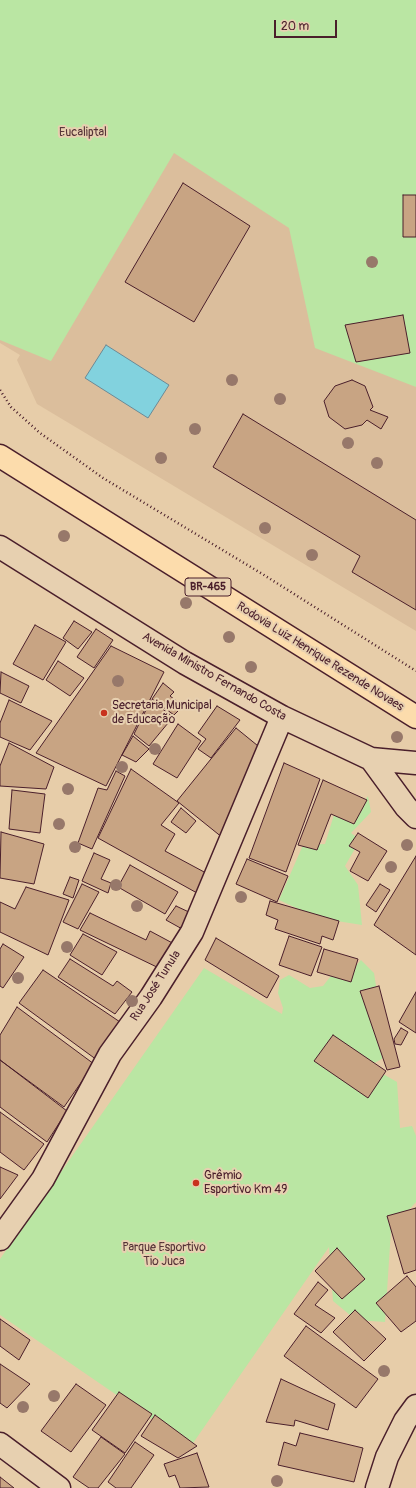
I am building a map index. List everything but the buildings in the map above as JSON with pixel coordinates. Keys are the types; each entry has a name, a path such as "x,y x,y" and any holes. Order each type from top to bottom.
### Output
{"highway":[{"name":"Rodovia Luiz Henrique Rezende Novaes","path":"0,456 416,717"}],"street":[{"name":"Avenida Ministro Fernando Costa","path":"0,547 185,663 282,717 371,759 406,807 416,817"},
{"name":"Rua José Tunula","path":"0,1239 43,1179 110,1054 151,997 192,932 282,717"},
{"path":"371,759 416,763"},
{"path":"377,1488 387,1457 405,1421 416,1406"},
{"path":"0,1444 59,1488"}],"path":[{"path":"0,390 11,408 40,433 97,474 264,575 416,671"}],"shaded area":[{"path":"0,0 416,0 416,631 37,404 17,360 20,355 0,343"}],"green space":[{"name":"Eucaliptal","path":"0,0 416,0 416,387 315,348 289,228 174,153 51,361 0,340"},
{"path":"368,796 371,812 351,833 360,840 345,866 358,885 362,925 318,918 279,900 303,845 325,844 337,805 357,812"},
{"name":"Parque Esportivo Tio Juca","path":"361,960 374,973 387,1056 369,1066 397,1082 400,1128 412,1126 416,1136 416,1202 391,1230 385,1322 356,1320 333,1301 329,1247 191,1446 0,1315 0,1259 204,968 282,1014 283,1008 278,993 280,980 289,975 310,988 323,986 334,972 349,974"}],"water":[{"path":"106,345 169,385 148,418 85,378"}],"place":[{"name":"Secretaria Municipal de Educação","path":"104,713"},
{"name":"Grêmio Esportivo Km 49","path":"196,1183"}]}
